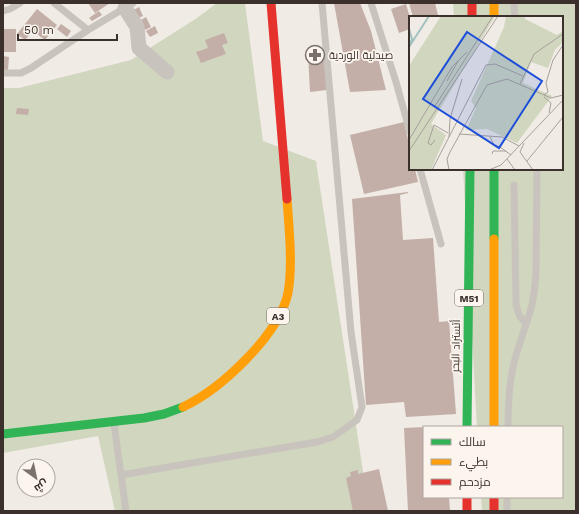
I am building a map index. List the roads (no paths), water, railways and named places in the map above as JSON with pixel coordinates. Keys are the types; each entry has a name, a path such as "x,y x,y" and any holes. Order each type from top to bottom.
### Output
{"highway":[{"name":"A3","path":"3,434 113,422 161,415 178,409 194,402 220,383 254,351 271,328 285,302 289,283 290,264 289,228 271,3"},
{"path":"472,3 472,16"},
{"path":"494,3 494,16"},
{"name":"أتستراد البحر","path":"467,426 470,170"},
{"name":"M51","path":"494,170 494,426"},
{"path":"467,498 467,511"},
{"path":"494,498 494,511"}],"street":[{"path":"125,6 137,27 139,48 167,72"}],"lane":[{"path":"3,11 20,3"},
{"path":"54,3 88,30"},
{"path":"121,475 317,442 333,436 357,420 362,407 350,332 322,3"},
{"path":"371,3 409,128"},
{"path":"514,3 515,16"},
{"path":"3,73 22,73 125,6"},
{"path":"420,170 441,244"},
{"path":"508,426 508,396 510,380 518,347 533,299 536,273 537,170"},
{"path":"514,185 516,304 519,316 526,324"},
{"path":"113,422 126,511"},
{"path":"507,498 507,511"}],"place":[{"name":"صيدلية الوردية","path":"315,55"}]}
